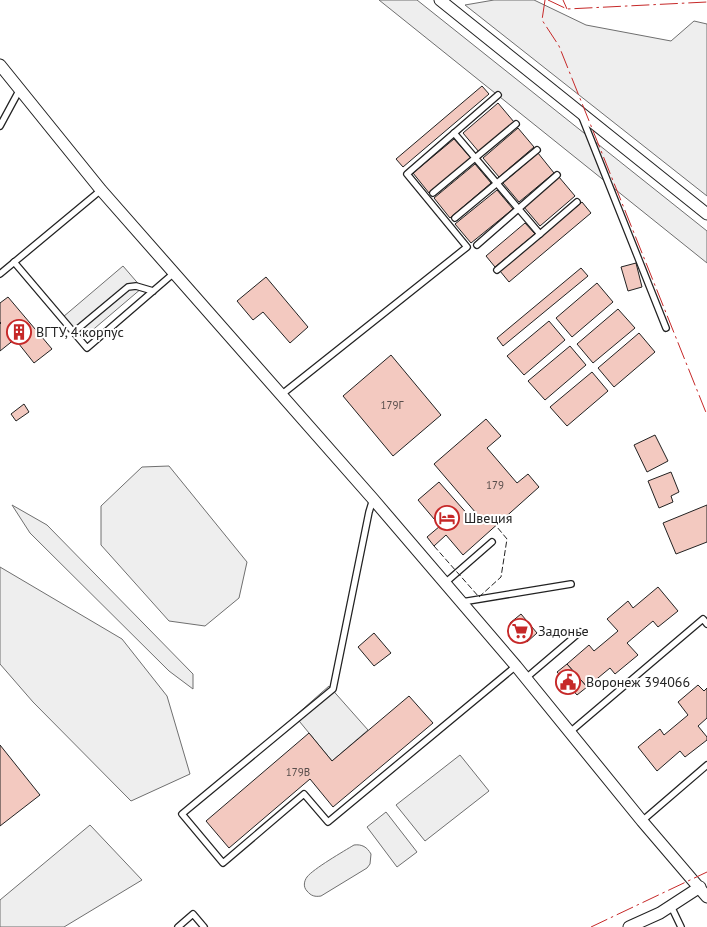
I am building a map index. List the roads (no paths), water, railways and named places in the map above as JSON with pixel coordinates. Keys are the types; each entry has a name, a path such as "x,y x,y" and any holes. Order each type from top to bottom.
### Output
{"street":[{"path":"440,0 707,214"},
{"path":"0,65 101,190 374,499 516,666 642,821 707,897"},
{"path":"629,927 671,906 700,887"}],"lane":[{"path":"0,126 20,89"},
{"path":"281,395 467,247 407,174 498,95"},
{"path":"580,112 666,328"},
{"path":"432,193 516,124"},
{"path":"454,133 540,234"},
{"path":"455,218 537,150"},
{"path":"477,245 557,175"},
{"path":"0,274 101,190"},
{"path":"497,270 577,202"},
{"path":"14,262 87,348 174,273"},
{"path":"74,332 128,287 136,286 153,291"},
{"path":"374,499 369,512 333,690 182,814 223,863 304,794 328,822 516,666"},
{"path":"445,583 492,542"},
{"path":"461,602 571,584"},
{"path":"570,732 705,622 707,612"},
{"path":"526,678 580,632"},
{"path":"642,821 707,765"},
{"path":"671,906 681,927"},
{"path":"178,927 193,914 204,927"}],"place":[{"name":"ВГТУ, 4 корпус","path":"19,332"},
{"name":"Швеция","path":"447,518"},
{"name":"Задонье","path":"520,631"},
{"name":"Воронеж 394066","path":"568,682"}]}
